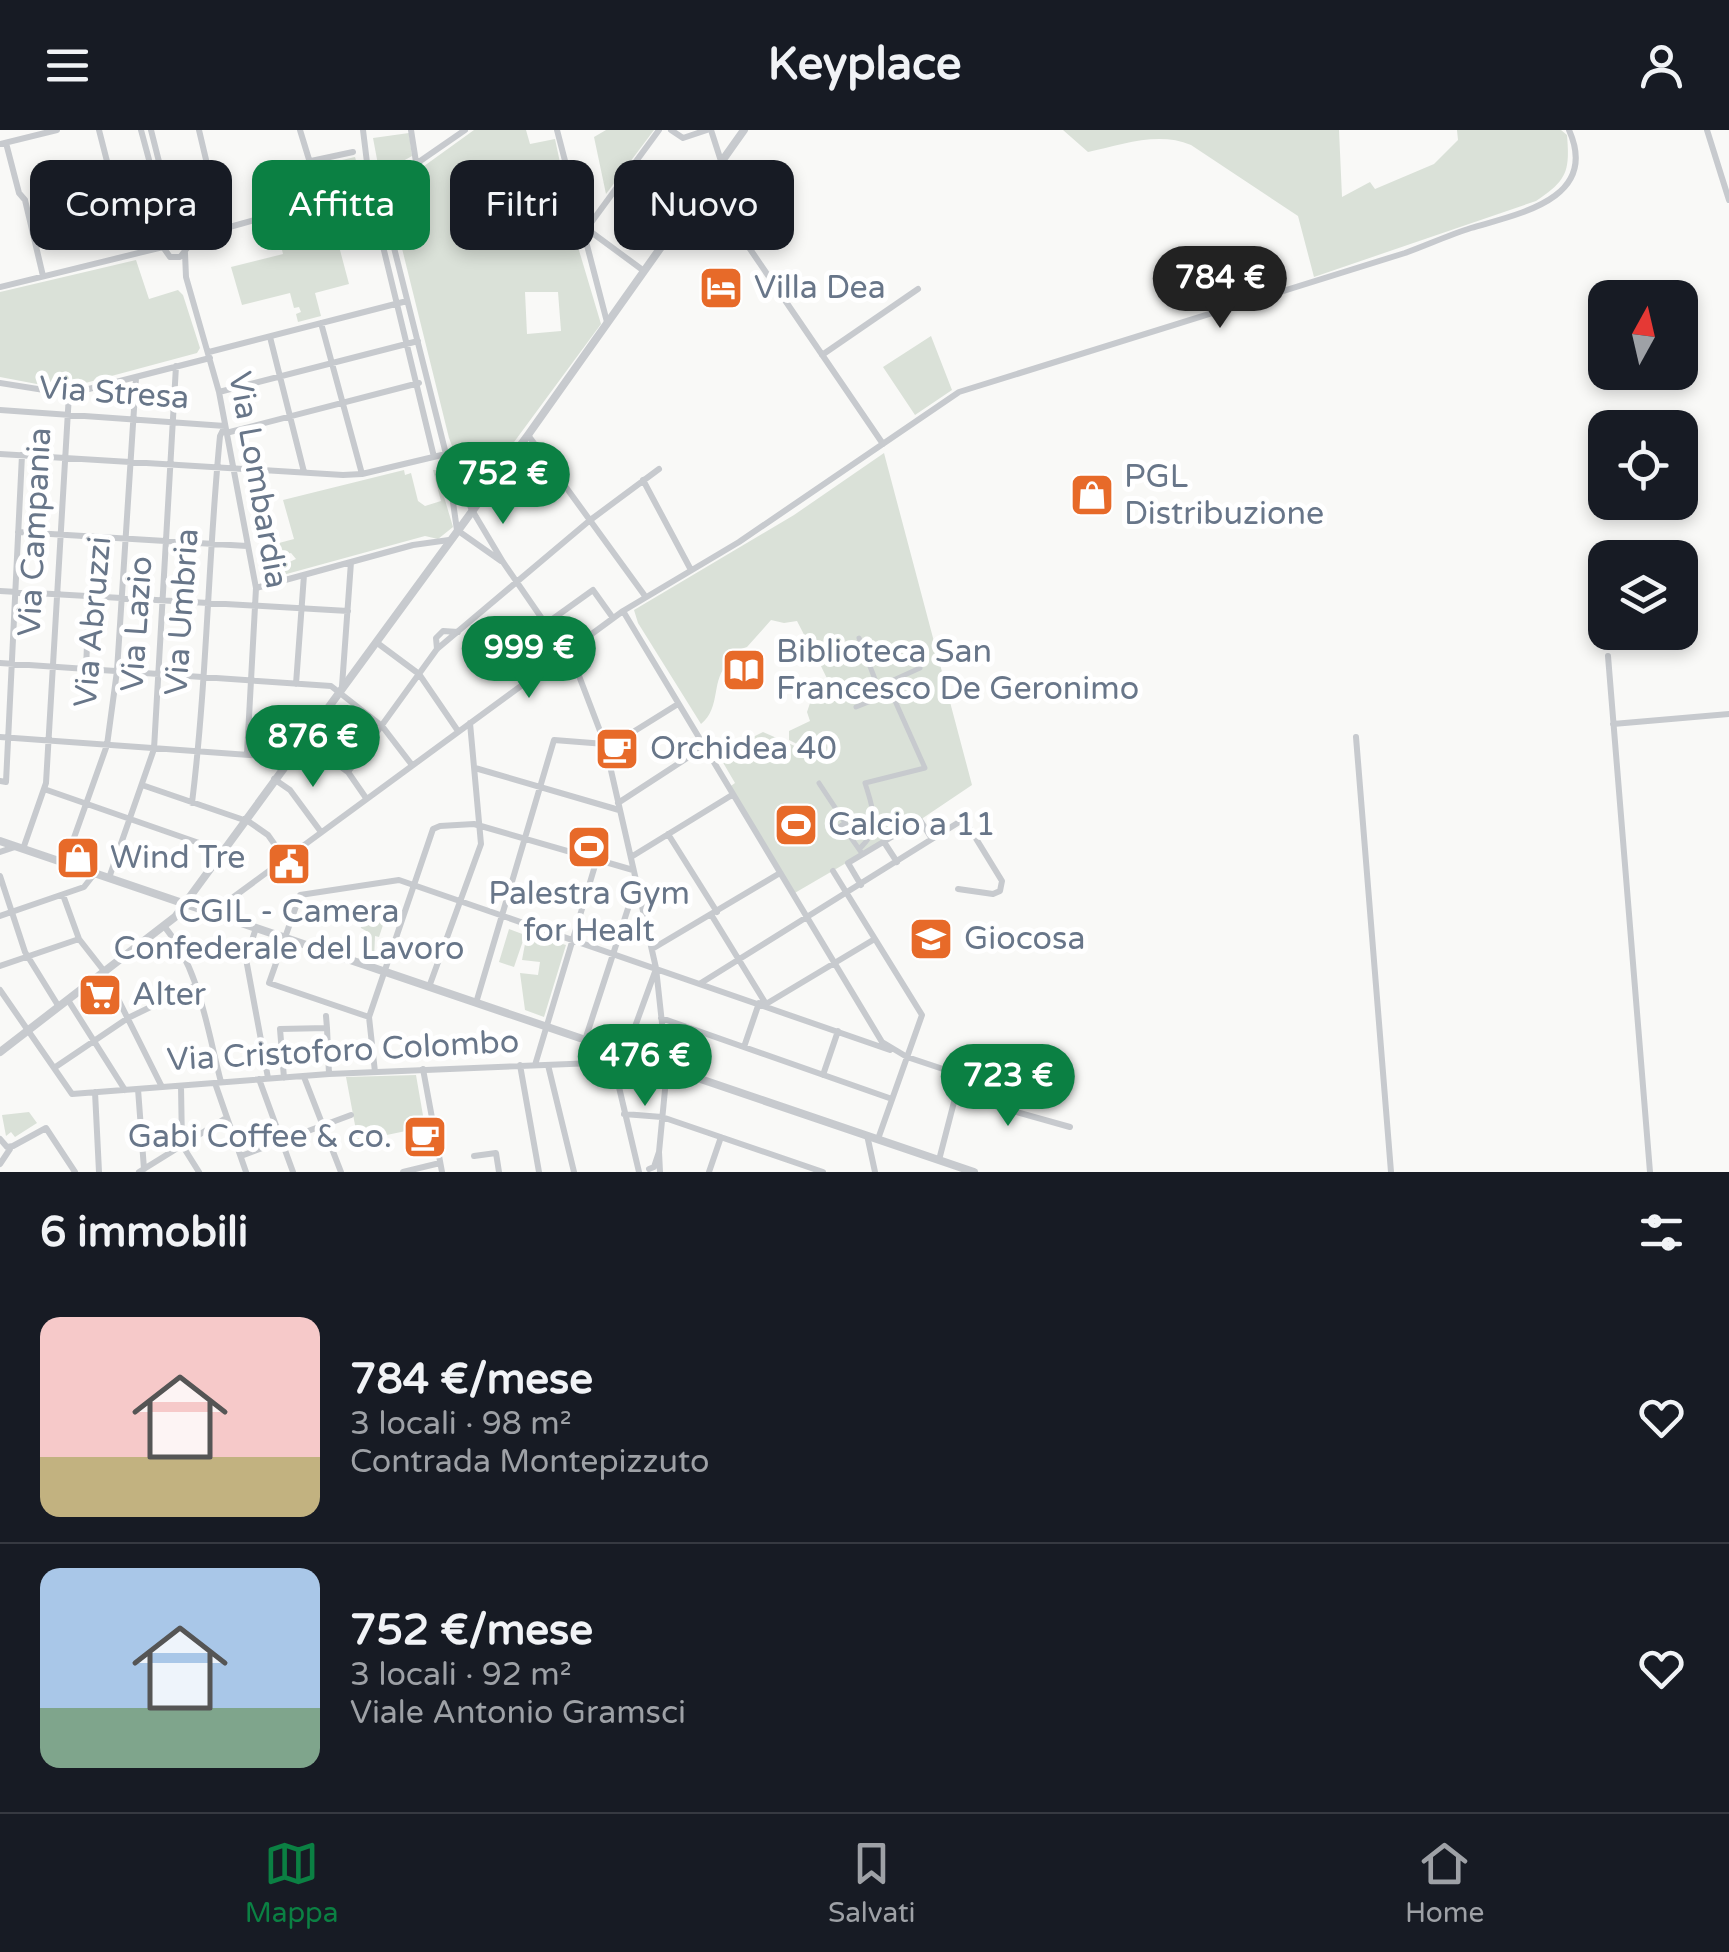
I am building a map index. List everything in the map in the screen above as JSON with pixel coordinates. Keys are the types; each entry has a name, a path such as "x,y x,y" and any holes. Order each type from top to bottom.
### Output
{"street":[{"path":"44,276 25,200 18,193 3,143 58,130"},
{"path":"99,130 107,160"},
{"path":"141,130 151,160"},
{"path":"151,130 158,160"},
{"path":"199,130 206,160"},
{"path":"300,130 310,160"},
{"path":"363,130 370,160"},
{"path":"411,130 416,160"},
{"path":"419,160 465,130"},
{"path":"556,130 564,160"},
{"path":"637,160 659,130"},
{"path":"671,130 683,138 709,130 722,160"},
{"path":"723,160 744,130"},
{"path":"213,912 566,650 645,596 738,542 959,392 1534,210 1562,190 1571,176 1576,159 1570,130"},
{"path":"1707,130 1729,200"},
{"path":"319,160 353,152"},
{"path":"594,219 614,192"},
{"path":"594,238 644,271"},
{"path":"0,287 150,250"},
{"name":"Via Lombardia","path":"164,250 174,258 186,278 210,355 256,588 247,754"},
{"path":"174,258 187,250"},
{"name":"Via Lombardia","path":"186,278 187,250"},
{"path":"384,250 434,457"},
{"path":"394,250 446,454 457,530 503,562"},
{"path":"588,250 606,322"},
{"path":"0,1052 164,926 184,903 659,250"},
{"path":"751,250 883,444"},
{"path":"822,355 918,289"},
{"path":"0,383 69,394 407,301"},
{"path":"321,323 362,474"},
{"path":"270,337 304,472"},
{"path":"218,392 418,340"},
{"name":"Via Lazio","path":"109,878 154,749 176,366"},
{"name":"Via Abruzzi","path":"65,863 107,745 122,598 136,378"},
{"name":"Via Stresa","path":"0,410 225,429 428,381"},
{"name":"Via Campania","path":"20,848 44,789 69,394"},
{"name":"Via Umbria","path":"192,803 210,544 220,436 225,429"},
{"path":"528,434 645,596"},
{"path":"0,454 362,474 446,454"},
{"path":"446,454 472,510 503,562 576,668 605,744 656,968 667,1069 659,1152 654,1166 658,1171"},
{"path":"0,781 6,782 4,738 12,664 22,455"},
{"path":"348,772 437,649 589,521 658,469"},
{"path":"643,480 691,570"},
{"path":"18,532 247,546"},
{"path":"256,588 449,540"},
{"path":"423,544 438,555"},
{"path":"340,688 351,562"},
{"path":"296,684 304,575"},
{"path":"547,623 593,590 613,618"},
{"path":"0,591 348,611"},
{"path":"86,669 90,596"},
{"path":"622,611 890,1050"},
{"path":"859,638 878,687 920,668"},
{"path":"375,641 419,674 458,731"},
{"path":"344,652 359,663"},
{"path":"1608,656 1650,1172"},
{"path":"0,663 340,688 382,726 412,764"},
{"path":"861,885 848,863 861,852 875,827 865,783 925,768 886,683"},
{"path":"856,707 891,694"},
{"path":"476,1003 554,740 616,742 678,704"},
{"path":"1613,724 1729,714"},
{"path":"429,987 481,844 470,722"},
{"path":"1356,737 1391,1172"},
{"path":"4,738 290,758"},
{"path":"303,740 348,772 366,798"},
{"path":"475,768 619,806 718,744"},
{"path":"274,779 290,790 321,832"},
{"path":"820,783 846,824 839,827 861,852"},
{"path":"142,784 245,820 268,835 284,859"},
{"path":"44,789 222,850"},
{"path":"630,858 732,796"},
{"path":"700,983 964,819 1002,882 1000,891 994,894 958,888"},
{"path":"861,852 920,820 932,839"},
{"path":"375,1072 369,1016 434,829 460,823 481,825 634,870"},
{"path":"668,834 764,1004"},
{"path":"0,841 610,1048 619,1058 643,1060 974,1172"},
{"path":"884,842 896,862"},
{"path":"0,852 20,848"},
{"path":"534,1065 597,859"},
{"path":"832,871 922,1016 878,1139"},
{"path":"0,916 84,887 95,873"},
{"path":"652,949 780,873"},
{"path":"1,880 28,956 59,1007"},
{"path":"269,983 300,895 398,880 960,1075 939,1160"},
{"path":"585,1040 637,882"},
{"path":"63,895 79,939 104,972 162,1087"},
{"path":"164,926 177,942 196,985 226,1118 246,1172"},
{"path":"256,928 246,958 264,1079 292,1172"},
{"path":"0,966 79,939"},
{"path":"744,1047 764,1004 873,940"},
{"path":"656,968 619,1058 624,1114 640,1172 658,1171"},
{"path":"252,986 269,983 369,1016"},
{"path":"0,990 54,1068 128,1018 196,985"},
{"path":"68,1000 125,1090"},
{"path":"326,1016 329,1074"},
{"path":"661,1018 892,1099"},
{"path":"284,1078 280,1030 327,1028"},
{"path":"822,1075 838,1031"},
{"name":"Via Cristoforo Colombo","path":"54,1068 72,1094 329,1074 548,1065 619,1058"},
{"path":"520,1065 539,1172"},
{"path":"548,1065 574,1172"},
{"path":"423,1069 442,1172"},
{"path":"304,1076 340,1172"},
{"path":"181,1086 182,1145 200,1172"},
{"path":"138,1089 141,1171"},
{"path":"95,1092 100,1171"},
{"path":"956,1095 1070,1127"},
{"path":"624,1114 662,1118 802,1169 823,1172"},
{"path":"241,1156 351,1115"},
{"path":"141,1171 226,1118"},
{"path":"5,1172 0,1163 7,1150 42,1128 49,1130 75,1172"},
{"path":"867,1135 875,1172"},
{"path":"709,1172 721,1138"},
{"path":"0,1139 7,1147 13,1146"},
{"path":"474,1156 496,1152 499,1172"},
{"path":"404,1172 440,1162"}],"shaded area":[{"path":"474,130 526,130 530,144 555,139 559,160 450,160 450,250 579,250 601,324 472,499 449,438 402,250 430,250 430,162","holes":["525,292 558,292 561,331 527,334"]},
{"path":"606,130 654,130 632,160 614,160 614,183 606,194 594,137"},
{"path":"1063,130 1339,130 1342,197 1370,182 1375,189 1434,164 1458,140 1457,130 1561,130 1567,135 1568,158 1560,181 1536,201 1314,277 1298,216 1191,145 1153,139 1088,152"},
{"path":"409,133 412,156 405,160 377,160 373,138"},
{"path":"282,250 340,250 349,284 315,293 321,316 298,322 296,314 301,312 299,307 294,308 290,293 242,305 231,267 283,254"},
{"path":"136,260 149,299 178,290 183,295 200,348 197,353 63,389 0,377 0,292"},
{"path":"931,336 952,390 915,415 883,367"},
{"path":"884,453 972,785 793,894 728,788 735,783 718,754 721,746 729,749 763,732 797,747 789,740 789,731 810,721 810,703 834,693 819,662 813,664 815,656 797,621 771,620 747,647 726,654 729,663 720,677 712,710 701,724 638,623 634,610 794,515"},
{"path":"404,470 405,475 411,473 418,501 425,506 441,501 436,470 453,527 438,539 425,536 261,581 269,569 278,572 278,567 296,559 291,553 274,557 264,547 294,539 283,500"},
{"path":"389,903 391,913 387,913 379,937 375,936 374,960 368,958 368,932 361,928 358,915 350,915 349,907"},
{"path":"509,929 525,935 514,967 499,962"},
{"path":"527,933 566,945 544,1017 525,1010 520,973 538,975 540,962 522,960"},
{"path":"416,1075 425,1127 358,1141 346,1077"},
{"path":"29,1112 37,1123 15,1137 11,1132 6,1136 2,1115"}],"place":[{"name":"Villa Dea","path":"721,288"},
{"name":"PGL Distribuzione","path":"1092,495"},
{"name":"Biblioteca San Francesco De Geronimo","path":"744,670"},
{"name":"Orchidea 40","path":"617,749"},
{"name":"Calcio a 11","path":"796,825"},
{"name":"Palestra Gym for Healt","path":"589,847"},
{"name":"Wind Tre","path":"78,858"},
{"name":"CGIL - Camera Confederale del Lavoro","path":"289,864"},
{"name":"Giocosa","path":"931,939"},
{"name":"Alter","path":"100,995"},
{"name":"Gabi Coffee & co.","path":"425,1137"}]}
